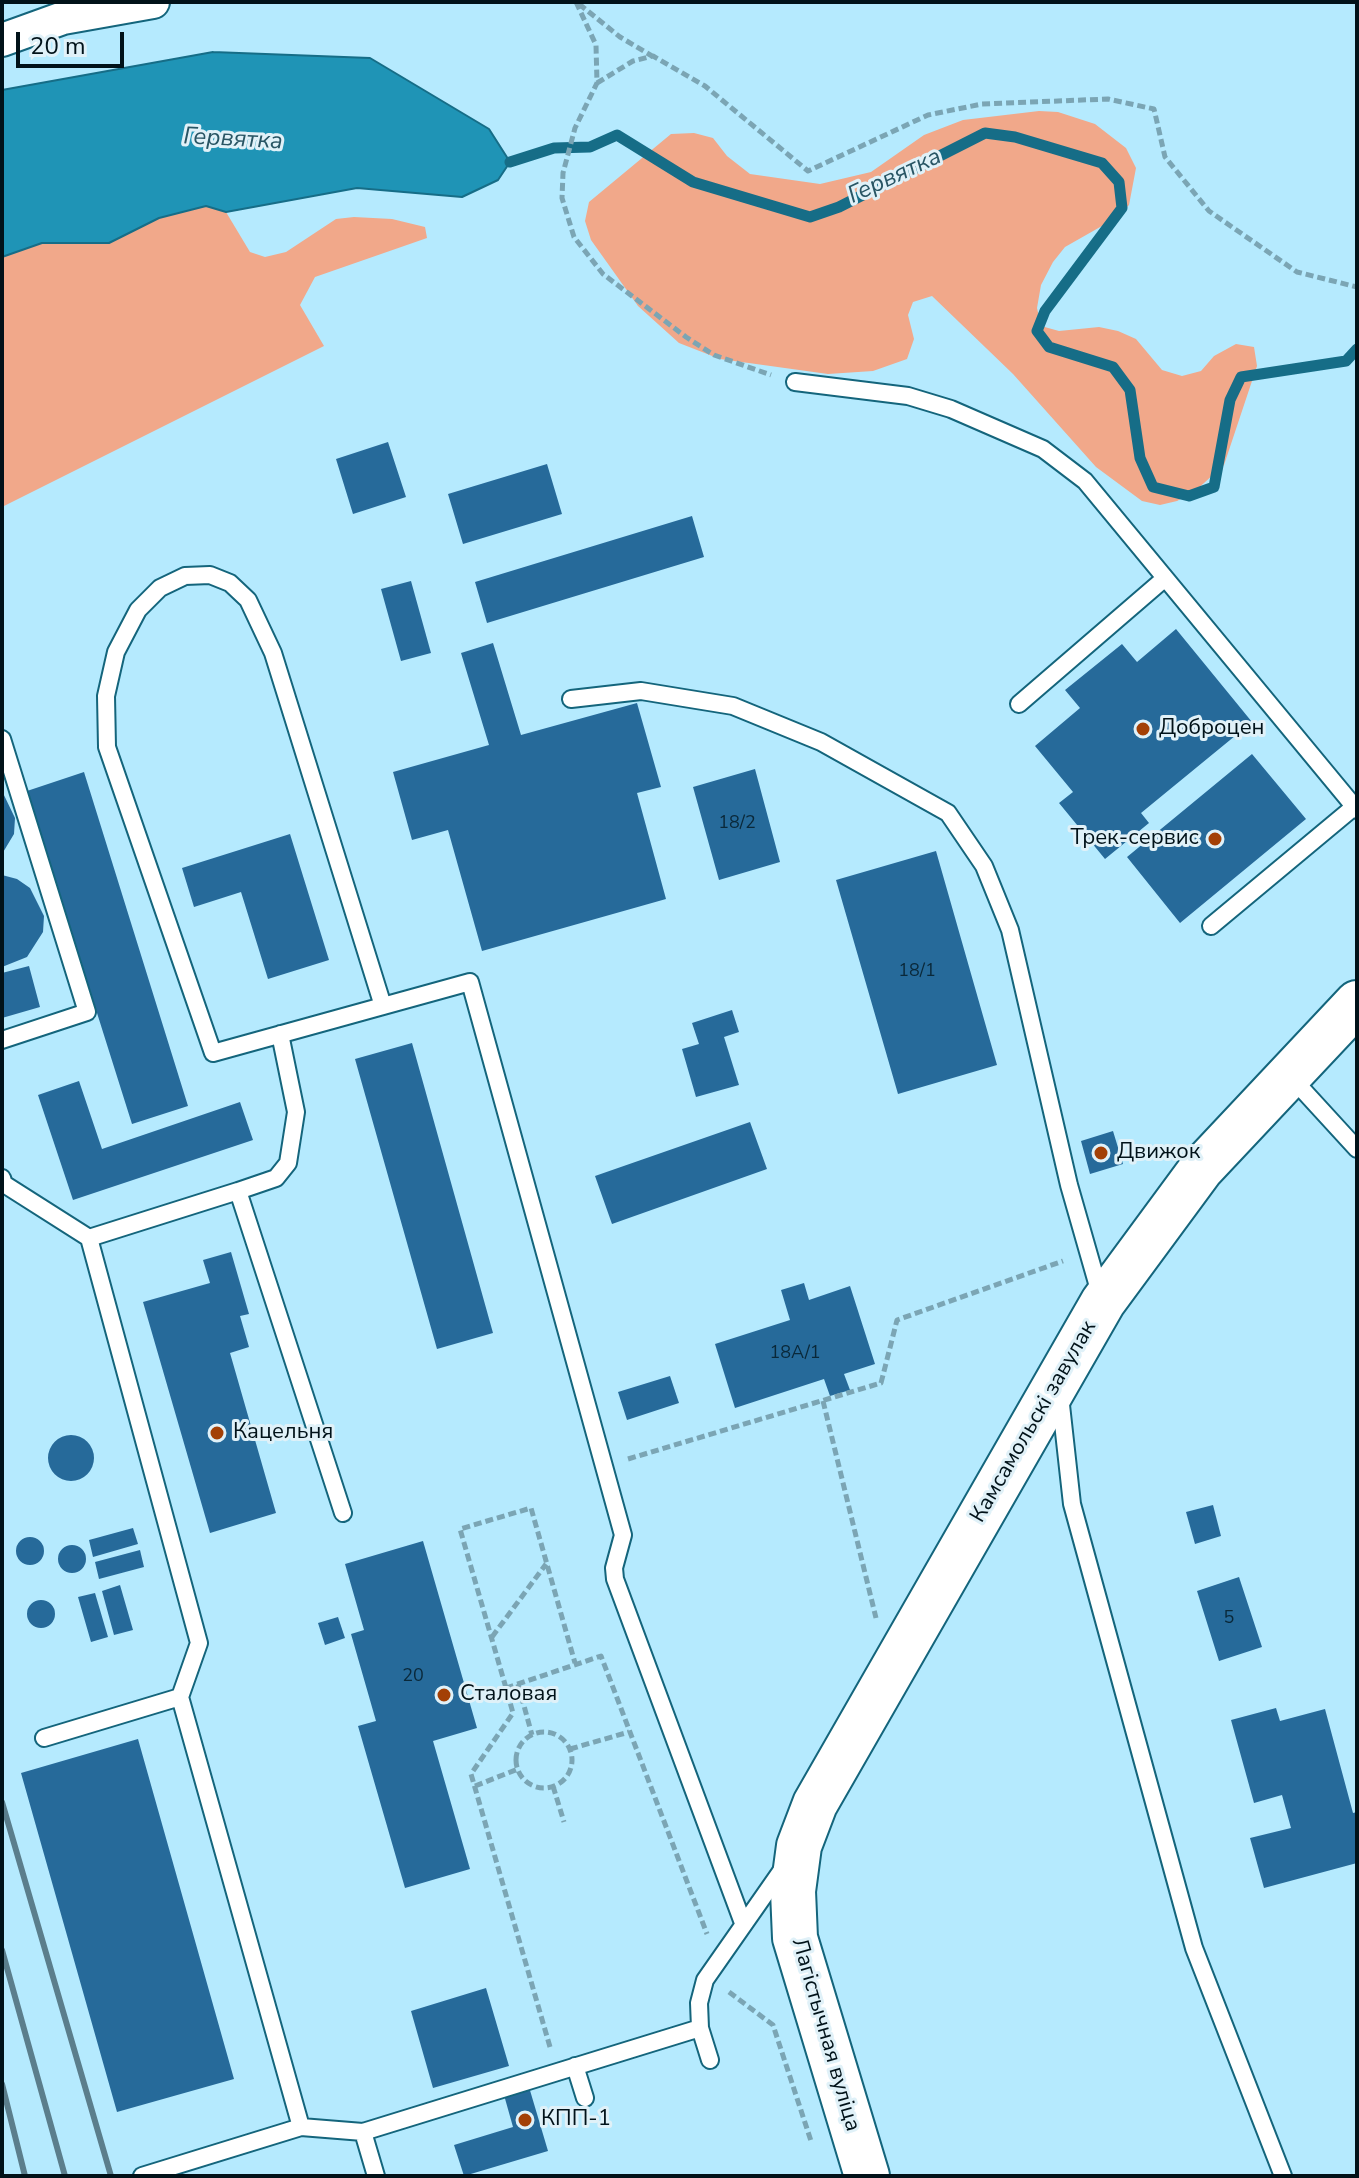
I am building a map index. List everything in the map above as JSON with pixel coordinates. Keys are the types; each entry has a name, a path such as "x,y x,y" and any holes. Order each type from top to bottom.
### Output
{"street":[{"path":"2,40 63,18 153,2"},
{"name":"Камсамольскі завулак","path":"793,1891 799,1846 815,1804 1103,1302 1201,1169 1357,1003"},
{"name":"Лагістычная вуліца","path":"793,1891 795,1938 806,1982 867,2176"}],"lane":[{"path":"795,382 908,396 998,428 1043,449 1085,481 1356,809 1211,926"},
{"path":"383,1006 273,653 248,600 230,583 210,575 185,576 160,588 138,610 116,652 106,696 107,747 213,1053 470,982 623,1535 614,1568 615,1579 743,1923"},
{"path":"1019,704 1164,579"},
{"path":"571,699 641,691 733,706 821,742 948,813 984,866 1010,930 1088,1252 1103,1302"},
{"path":"2,739 87,1012 2,1040"},
{"path":"89,1238 276,1178 288,1163 296,1112 280,1034"},
{"path":"1288,1073 1357,1149"},
{"path":"3,1182 89,1238 199,1643 180,1697 301,2127"},
{"path":"238,1191 343,1513"},
{"path":"1058,1379 1072,1504 1194,1948 1283,2176"},
{"path":"44,1738 180,1697"},
{"path":"710,2060 700,2028 699,2003 717,1960 799,1846"},
{"path":"142,2176 301,2127 363,2132 700,2028"},
{"path":"575,2066 585,2098"},
{"path":"363,2132 376,2176"}],"path":[{"path":"577,2 620,37 705,86 808,171 928,115 982,104 1108,99 1154,109 1165,157 1209,211 1297,272 1357,287"},
{"path":"577,2 596,45 597,83 575,128 563,173 562,198 574,237 603,274 714,355 795,382"},
{"path":"597,83 633,61 653,56"},
{"path":"604,1466 881,1383 897,1320 1088,1252"},
{"path":"823,1401 890,1674"},
{"path":"557,2072 471,1774 513,1713 460,1529 531,1508 575,1663"},
{"path":"492,1638 546,1563"},
{"path":"506,1688 601,1656 729,1994 773,2025 813,2146"},
{"path":"518,1684 532,1735"},
{"path":"550,1732 565,1741 570,1749 571,1767 561,1782 553,1786 535,1786 518,1769 519,1748 532,1735 550,1732"},
{"path":"570,1749 629,1732"},
{"path":"475,1786 518,1769"},
{"path":"553,1786 564,1822"}],"shaded area":[{"path":"1039,111 1058,112 1095,124 1126,148 1136,168 1129,205 1116,218 1065,247 1053,262 1041,285 1037,308 1041,326 1059,331 1099,327 1118,331 1136,339 1162,370 1182,376 1201,371 1214,356 1236,344 1254,347 1257,366 1224,465 1194,492 1177,501 1160,505 1142,501 1096,467 1013,374 932,296 913,302 908,315 914,339 907,359 873,371 828,374 720,359 679,343 638,306 591,240 585,221 589,202 671,134 694,133 713,138 727,156 750,174 820,184 871,172 924,135 963,120"},
{"path":"206,206 226,212 250,252 265,257 286,252 336,219 392,219 425,227 427,238 315,277 300,305 324,346 2,507 2,257 42,243 109,243 159,218"}],"water":[{"path":"213,52 370,58 489,129 510,162 498,180 462,197 357,188 226,212 206,206 159,218 109,243 42,243 2,257 2,90"}],"building":[{"path":"388,442 406,497 353,514 336,459"},
{"path":"547,464 562,514 463,544 448,494"},
{"path":"692,516 704,557 487,623 475,582"},
{"path":"411,581 431,653 401,661 381,589"},
{"path":"1176,629 1252,722 1141,813 1149,823 1105,859 1059,803 1073,792 1035,746 1080,708 1065,690 1122,644 1137,662"},
{"path":"493,643 521,735 637,703 661,787 637,793 666,899 482,951 448,830 412,840 393,772 489,745 461,653"},
{"path":"1252,754 1306,819 1180,923 1127,857"},
{"path":"755,769 780,862 719,880 693,787"},
{"path":"84,772 188,1106 132,1124 27,791"},
{"path":"2,791 15,818 14,834 2,854"},
{"path":"290,834 329,960 268,979 241,892 194,907 182,868"},
{"path":"936,851 997,1065 898,1094 836,880"},
{"path":"2,875 17,879 30,888 44,916 43,932 27,957 2,967"},
{"path":"29,966 40,1007 2,1018 2,973"},
{"path":"732,1010 739,1032 724,1037 739,1085 696,1097 682,1049 699,1044 692,1023"},
{"path":"412,1043 493,1333 437,1349 355,1059"},
{"path":"79,1081 102,1149 240,1102 253,1140 73,1200 38,1095"},
{"path":"750,1122 767,1169 612,1224 595,1176"},
{"path":"1113,1131 1123,1164 1090,1174 1081,1141"},
{"name":"Кацельня","path":"231,1252 249,1314 240,1316 249,1347 230,1353 276,1513 210,1533 143,1302 210,1283 203,1260"},
{"path":"804,1283 809,1300 850,1286 875,1364 844,1374 850,1390 830,1396 824,1379 735,1408 715,1344 790,1320 781,1290"},
{"path":"670,1376 679,1403 627,1420 618,1392"},
{"path":"71,1435 87,1442 94,1458 87,1474 71,1481 55,1474 48,1458 55,1442"},
{"path":"1213,1505 1221,1536 1195,1544 1186,1512"},
{"path":"133,1528 138,1544 93,1557 89,1540"},
{"path":"30,1537 40,1541 44,1551 40,1561 30,1565 20,1561 16,1551 20,1541"},
{"path":"423,1541 477,1728 433,1741 470,1869 405,1888 358,1726 376,1721 351,1634 364,1630 345,1564"},
{"path":"72,1545 82,1549 86,1559 82,1569 72,1573 62,1569 58,1559 62,1549"},
{"path":"140,1550 144,1567 99,1579 95,1562"},
{"path":"1239,1577 1262,1647 1219,1661 1197,1591"},
{"path":"120,1585 133,1630 114,1635 102,1591"},
{"path":"95,1593 108,1637 91,1642 78,1597"},
{"path":"41,1600 51,1604 55,1614 51,1624 41,1628 31,1624 27,1614 31,1604"},
{"path":"338,1617 345,1638 325,1645 318,1623"},
{"path":"1276,1708 1280,1721 1325,1709 1353,1813 1357,1812 1357,1863 1264,1888 1250,1838 1291,1828 1282,1795 1254,1803 1231,1720"},
{"path":"138,1739 234,2079 117,2112 21,1773"},
{"path":"486,1988 509,2066 433,2088 411,2011"},
{"path":"529,2087 548,2151 464,2176 454,2145 513,2127 504,2095"}],"waterway":[{"name":"Гервятка","path":"510,162 554,148 590,147 617,135 693,182 810,217 839,207 985,133 1015,137 1102,163 1119,182 1122,208 1045,311 1037,331 1049,347 1113,367 1130,390 1140,458 1153,487 1189,496 1214,487 1230,400 1241,377 1346,361 1357,349"}],"railway":[{"path":"2,1802 111,2176"},
{"path":"2,1950 65,2176"},
{"path":"2,2084 25,2176"}],"place":[{"name":"Доброцен","path":"1143,729"},
{"name":"Трек-сервис","path":"1215,839"},
{"name":"Движок","path":"1101,1153"},
{"name":"Кацельня","path":"217,1433"},
{"name":"Сталовая","path":"444,1695"},
{"name":"КПП-1","path":"525,2120"}]}
